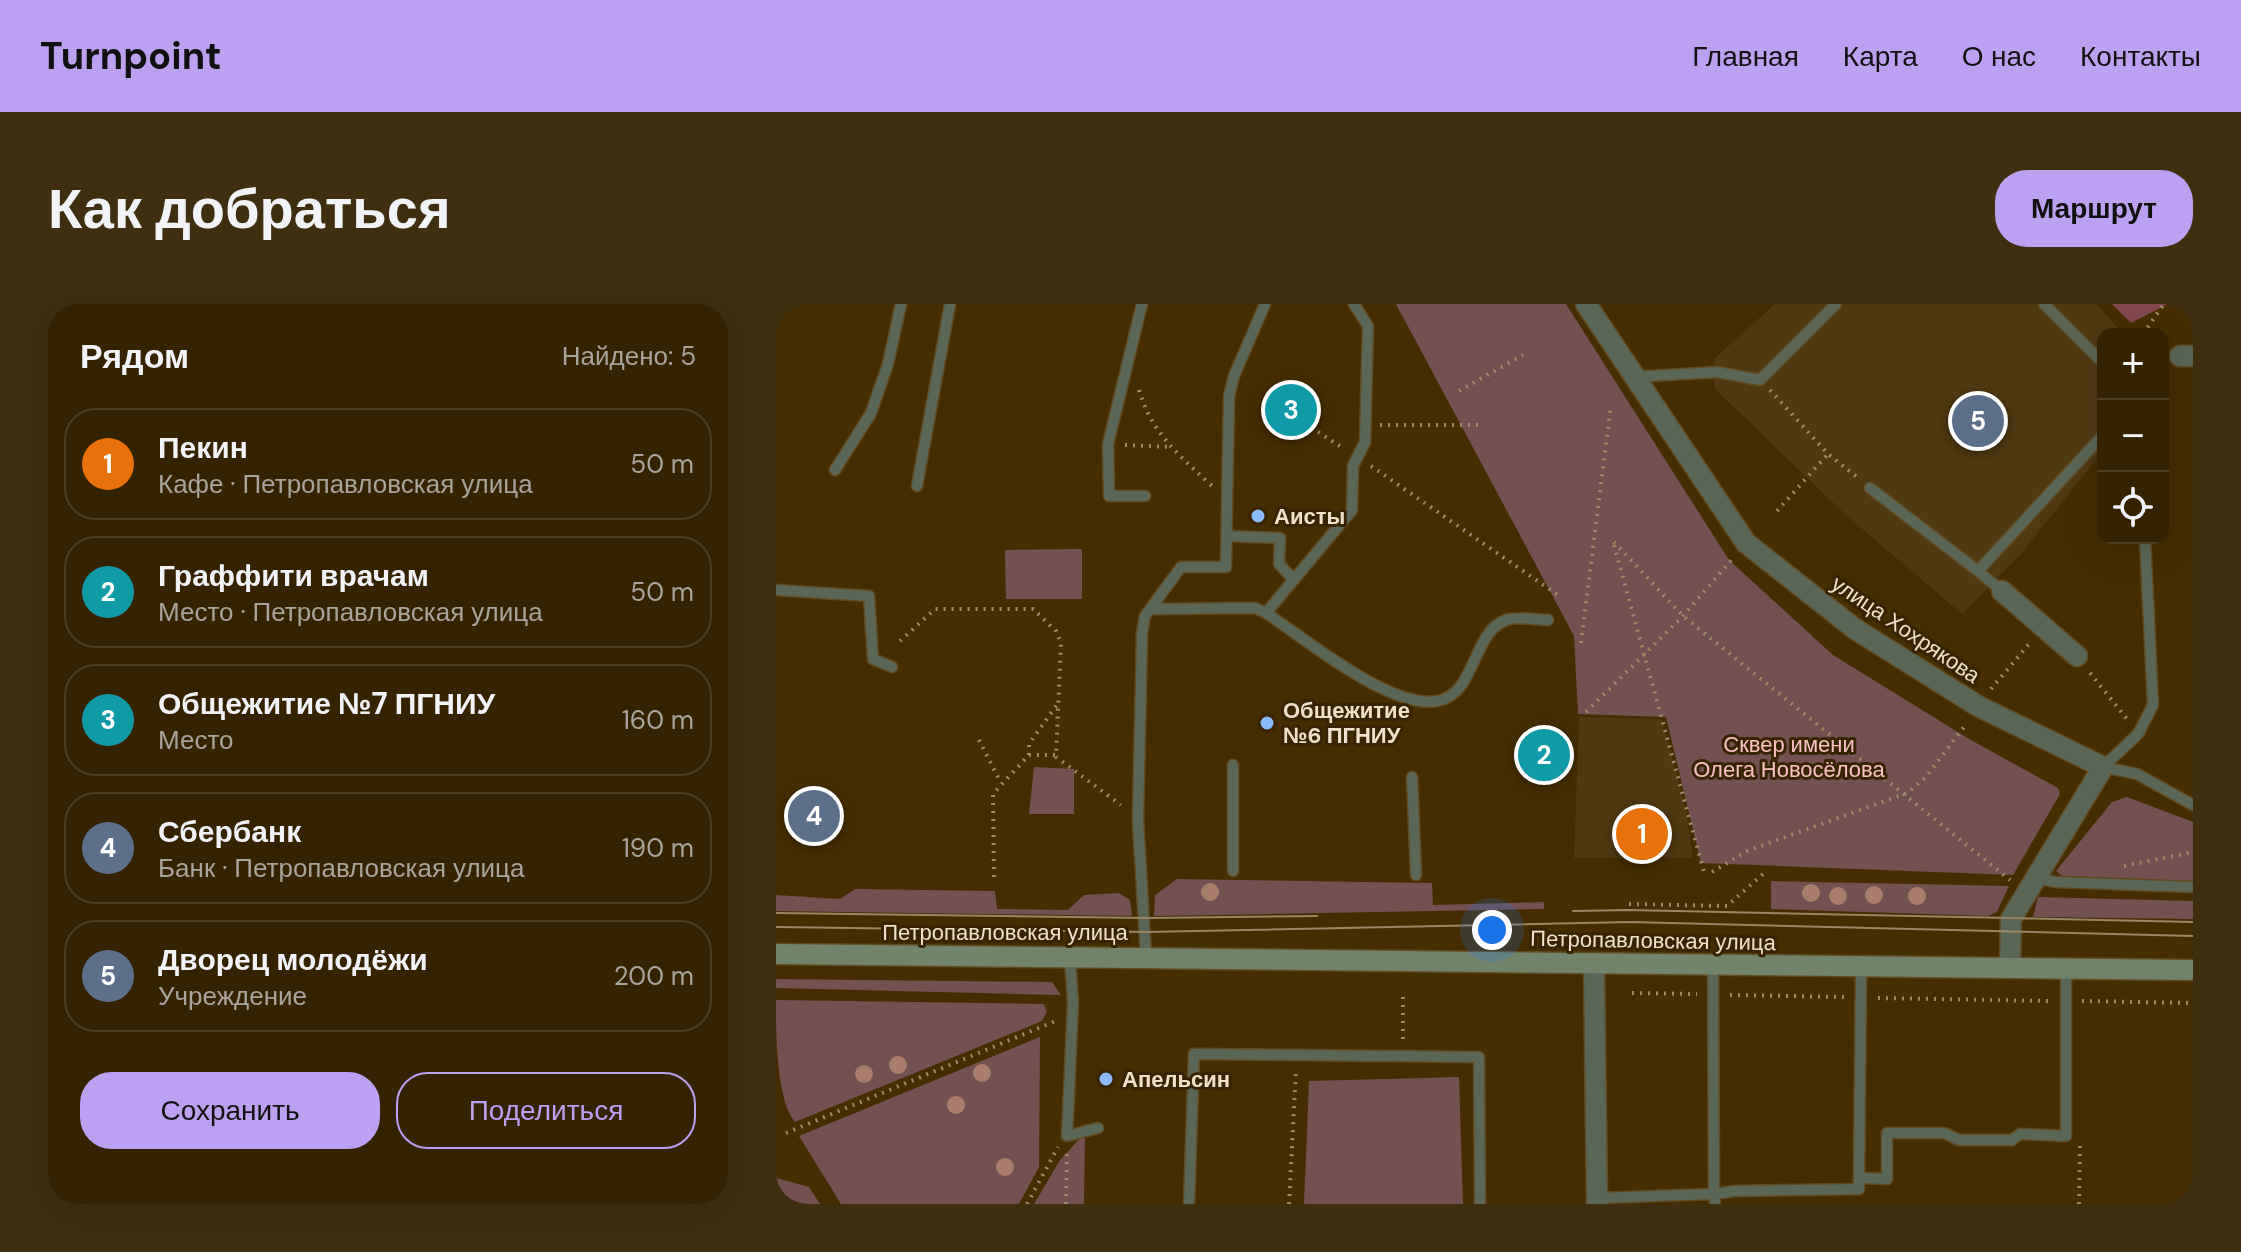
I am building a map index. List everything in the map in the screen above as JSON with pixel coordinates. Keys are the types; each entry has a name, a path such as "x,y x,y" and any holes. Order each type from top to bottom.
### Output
{"street":[{"name":"улица Хохрякова","path":"1586,304 1631,377 1746,543 1855,629 1978,706 2103,767"},
{"path":"2002,591 2077,656"},
{"path":"2010,968 2011,919 2103,767"},
{"name":"Петропавловская улица","path":"776,954 2193,970"},
{"path":"1594,963 1597,1201"}],"lane":[{"path":"835,470 871,413 888,364 901,304"},
{"path":"917,486 950,304"},
{"path":"1142,304 1108,444 1109,496 1145,496"},
{"path":"1146,957 1138,821 1142,633 1145,616 1181,567 1226,567 1230,501 1229,396 1234,376 1265,304"},
{"path":"1266,613 1352,510 1353,466 1365,442 1368,326 1354,304"},
{"path":"1631,377 1717,372 1760,380 1836,304"},
{"path":"2044,304 2097,357"},
{"path":"1978,571 2097,442"},
{"path":"1870,488 2002,591"},
{"path":"1228,536 1280,538 1279,564 1294,580"},
{"path":"2103,767 2138,734 2153,705 2145,544"},
{"path":"776,590 869,596 873,659 892,667"},
{"path":"1151,609 1255,608 1365,678 1398,695 1424,701 1441,701 1457,689 1494,626 1509,619 1548,620"},
{"path":"1233,765 1233,871"},
{"path":"2103,767 2137,774 2193,805"},
{"path":"1412,777 1416,875"},
{"path":"2037,878 2193,887"},
{"path":"1070,957 1073,1003 1067,1136 1098,1128"},
{"path":"1713,964 1714,1199"},
{"path":"1597,1201 1714,1199 1735,1191 1859,1189 1861,966"},
{"path":"1859,1178 1887,1179 1887,1133 1944,1133 1959,1140 2012,1140 2020,1134 2066,1136 2066,968"},
{"path":"1189,1204 1194,1054 1479,1057 1480,1204"}],"path":[{"path":"2147,328 2164,304"},
{"path":"1459,391 1523,355"},
{"path":"1129,357 1147,418 1171,447 1230,501"},
{"path":"1760,380 1828,454 1870,488"},
{"path":"1581,643 1611,405"},
{"path":"1365,425 1478,425"},
{"path":"1318,432 1558,595"},
{"path":"1777,511 1828,454"},
{"path":"1704,872 1614,542 1683,616 1907,793 2012,881"},
{"path":"1586,712 1683,616 1736,554"},
{"path":"900,641 935,609 1033,609 1056,631 1061,643 1057,755"},
{"path":"1984,698 2036,635"},
{"path":"2077,656 2138,734"},
{"path":"994,877 993,794 1029,755 1029,744 1058,703"},
{"path":"1712,872 1747,851 1907,793 1926,777 1966,724"},
{"path":"979,740 1001,783"},
{"path":"1029,755 1057,755 1138,821"},
{"path":"2090,883 2114,869 2193,852"},
{"path":"1629,904 1727,906 1763,874"},
{"path":"1632,993 2193,1003"},
{"path":"1403,997 1403,1057"},
{"path":"786,1133 1058,1019 1073,1003"},
{"path":"1289,1204 1296,1055"},
{"path":"1027,1204 1067,1136"},
{"path":"1066,1204 1067,1136"},
{"path":"2066,1136 2081,1136 2079,1204"}],"shaded area":[{"path":"1775,304 2096,304 2118,328 2097,328 2097,459 2021,554 1962,614 1848,517 1715,389 1714,359"},
{"path":"2112,304 2168,304 2131,323"},
{"path":"1579,717 1662,719 1685,807 1693,858 1574,858"}],"green space":[{"name":"Сквер имени Олега Новосёлова","path":"1396,304 1566,304 1729,560 1833,655 1969,739 2058,788 2060,794 2013,875 1701,863 1666,717 1578,714 1574,636"},
{"path":"1082,549 1082,599 1006,599 1005,550"},
{"path":"1034,767 1074,769 1074,814 1029,814"},
{"path":"2127,797 2193,822 2193,881 2062,876 2056,871 2112,802"},
{"path":"1177,879 1432,883 1433,905 1544,902 1544,909 1154,916 1155,895"},
{"path":"1771,881 2009,886 1997,912 1988,916 1771,909"},
{"path":"855,889 995,891 997,909 1068,910 1084,895 1119,893 1130,900 1132,916 776,911 776,895 840,899"},
{"path":"2038,897 2193,901 2193,919 2033,917"},
{"path":"776,979 1052,982 1061,995 776,988"},
{"path":"776,1000 1044,1004 1047,1012 1042,1021 795,1122 781,1083"},
{"path":"1040,1037 1039,1167 1019,1204 841,1204 799,1136"},
{"path":"1459,1077 1463,1204 1304,1204 1309,1081"},
{"path":"1085,1133 1084,1204 1034,1204 1060,1160"},
{"path":"776,1178 809,1187 820,1204 781,1204 776,1197"}],"tram line":[{"path":"1573,911 2193,922"},
{"path":"776,913 1146,918 1317,916"},
{"path":"776,927 1146,932 1630,922 2193,936"}],"place":[{"name":"Общежитие №7 ПГНИУ","path":"1291,410"},
{"name":"Дворец молодёжи","path":"1978,421"},
{"name":"Аисты","path":"1258,516"},
{"name":"Общежитие №6 ПГНИУ","path":"1267,723"},
{"name":"Граффити врачам","path":"1544,755"},
{"name":"Сбербанк","path":"814,816"},
{"name":"Пекин","path":"1642,834"},
{"name":"Апельсин","path":"1106,1079"}]}
